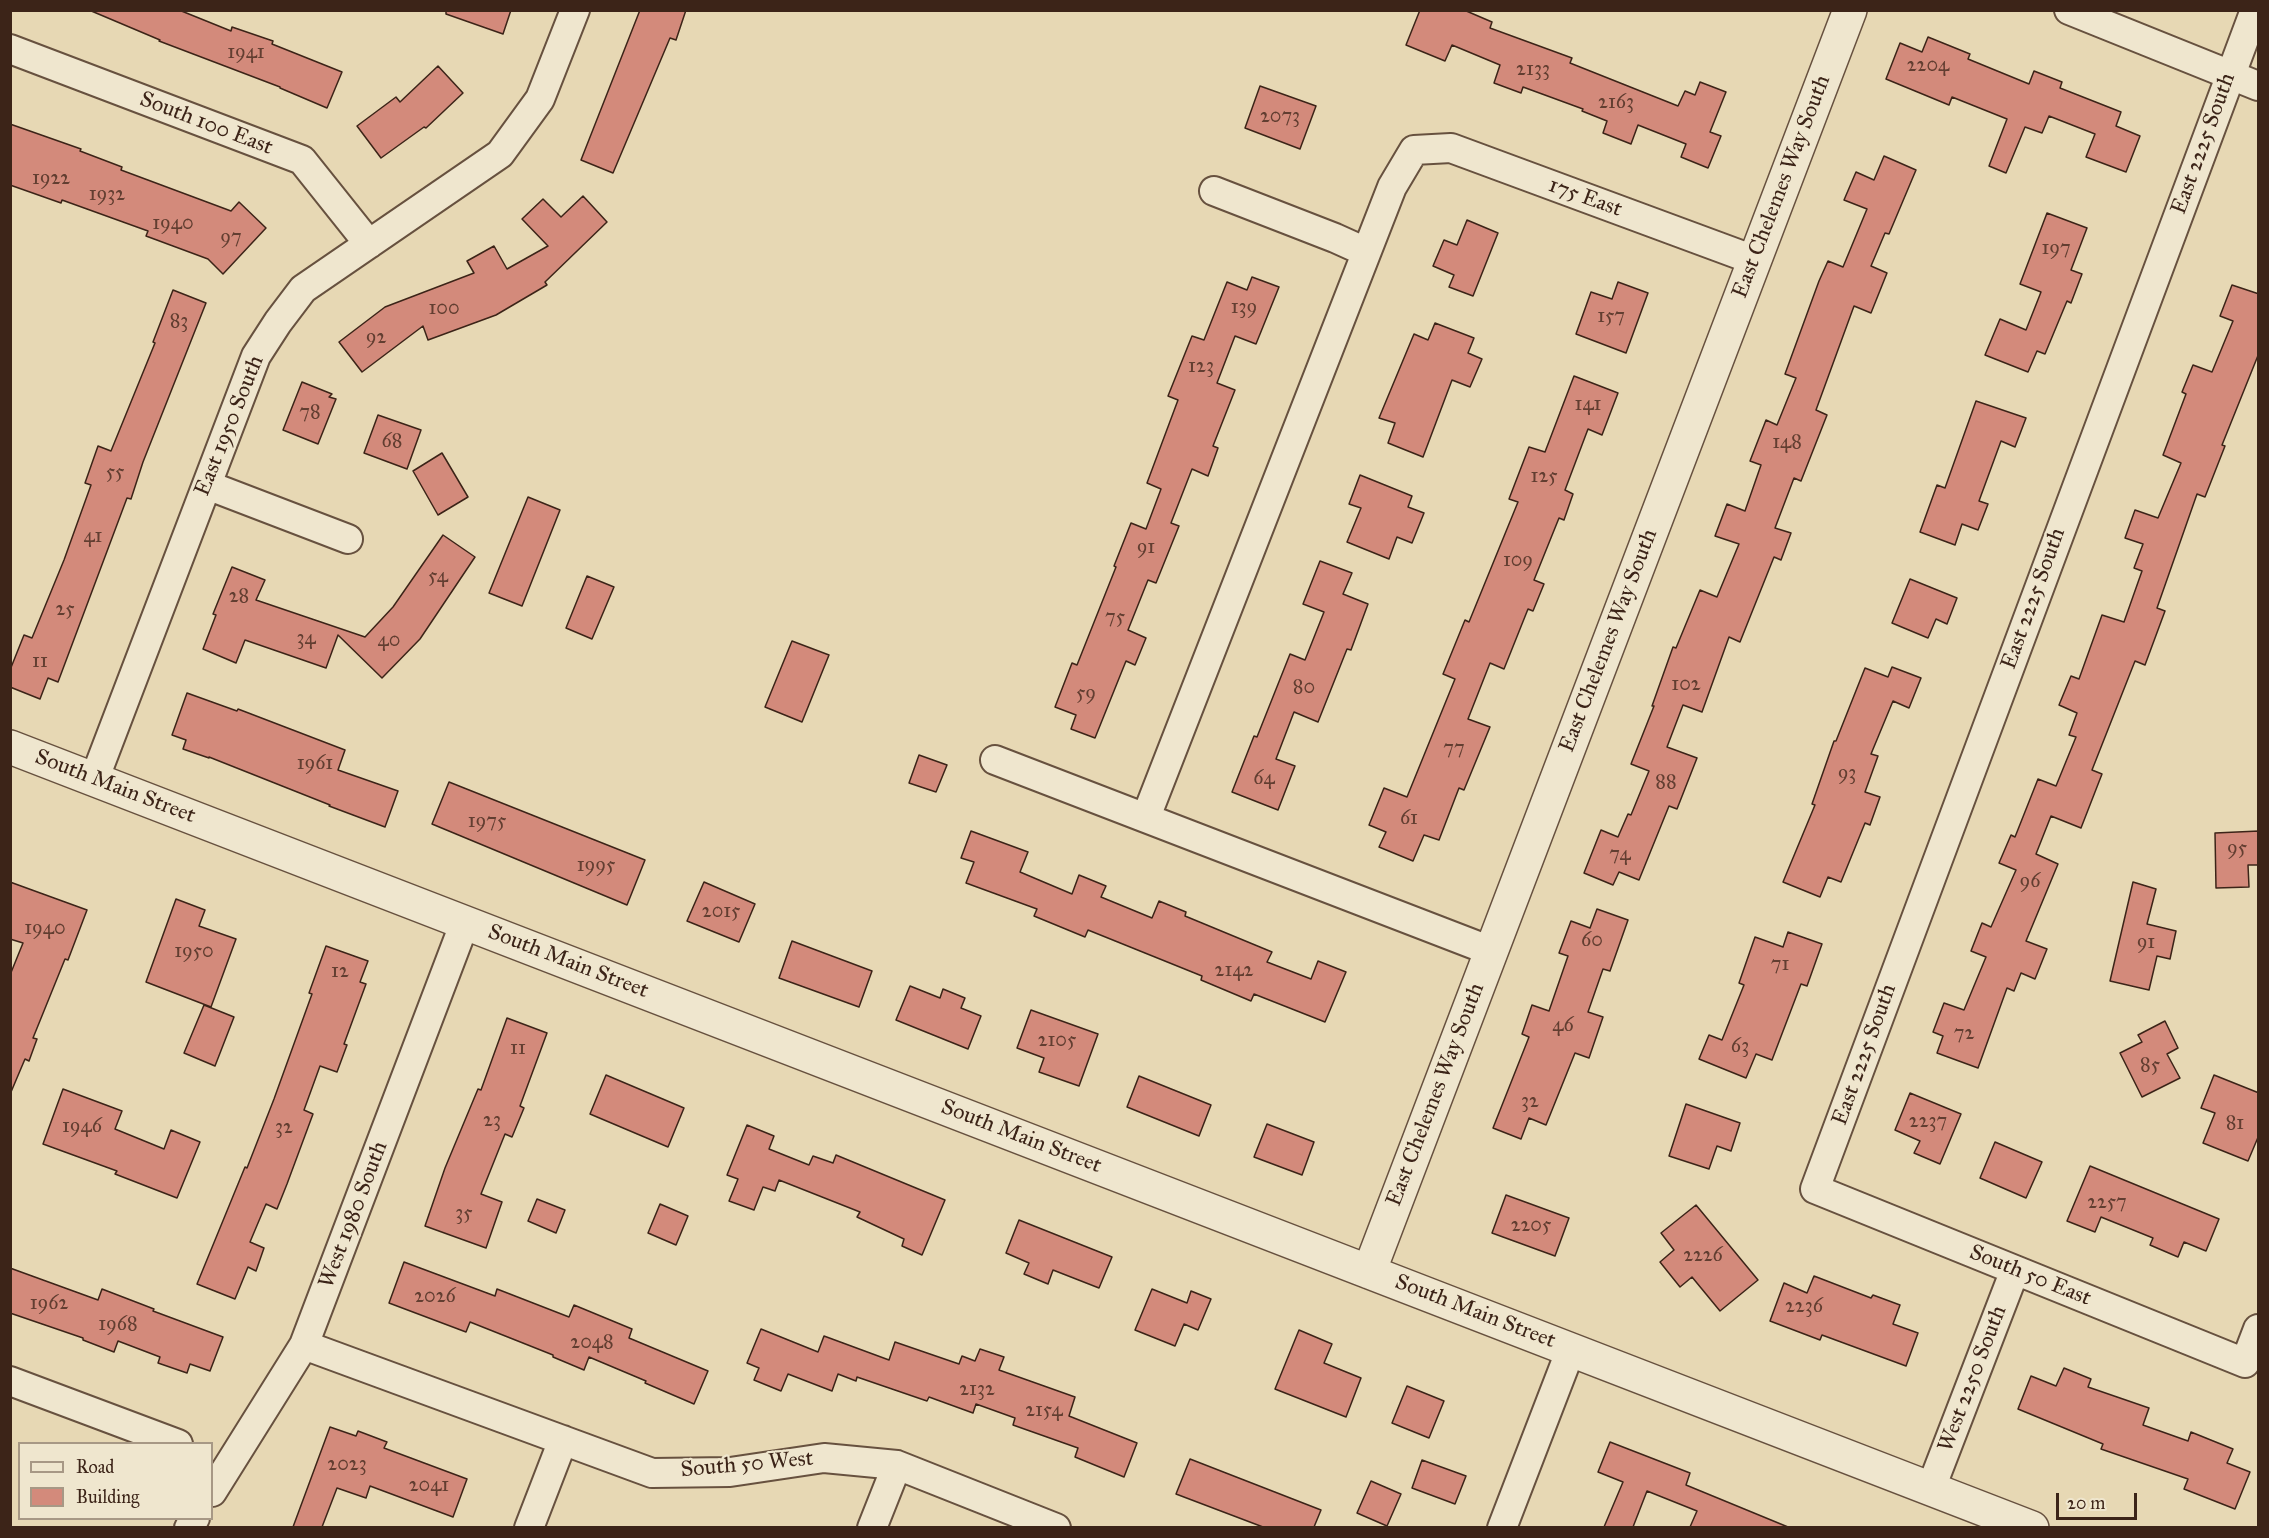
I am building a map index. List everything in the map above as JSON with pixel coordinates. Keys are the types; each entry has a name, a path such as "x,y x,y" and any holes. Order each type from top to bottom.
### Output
{"street":[{"name":"East 1950 South","path":"94,780 256,356 303,289 501,154 540,99 575,10"},
{"name":"East Chelemes Way South","path":"1369,1272 1850,10"},
{"path":"2068,10 2259,86"},
{"name":"East 2225 South","path":"1815,1189 2255,10"},
{"name":"South 100 East","path":"10,49 302,160 369,244"},
{"name":"175 East","path":"1366,252 1392,187 1414,150 1451,148 1754,260"},
{"path":"1146,817 1366,252 1215,191"},
{"path":"207,485 348,539"},
{"name":"South Main Street","path":"10,747 2032,1527"},
{"path":"995,760 1491,951"},
{"name":"West 1980 South","path":"213,1488 221,1460 304,1345 465,922"},
{"name":"South 50 East","path":"1815,1189 2245,1364 2259,1329"},
{"name":"West 2250 South","path":"1931,1488 2015,1270"},
{"name":"South 50 West","path":"304,1345 652,1473 730,1472 824,1458 897,1465 1056,1527"},
{"path":"1502,1527 1571,1350"},
{"path":"10,1381 175,1442"},
{"path":"530,1527 563,1440"},
{"path":"872,1527 897,1465"}],"building":[{"path":"89,10 179,10 231,31 232,27 273,41 272,44 342,72 327,108 280,87 159,41"},
{"path":"446,10 511,10 503,34 446,14"},
{"path":"640,10 686,10 676,40 670,38 613,173 581,160"},
{"path":"1420,10 1464,10 1492,22 1490,28 1572,58 1570,63 1678,106 1685,91 1695,95 1700,82 1726,92 1710,132 1721,136 1708,168 1681,157 1686,144 1638,125 1631,144 1603,133 1607,121 1582,111 1583,109 1523,87 1521,93 1494,83 1500,65 1452,45 1445,61 1406,45"},
{"path":"1928,37 1970,54 1968,59 2029,84 2034,71 2062,82 2060,88 2121,112 2116,126 2140,136 2126,172 2086,157 2095,134 2049,116 2042,133 2025,127 2006,173 1989,166 2007,119 1952,97 1949,105 1886,79 1900,43 1922,52"},
{"path":"438,66 463,93 426,128 424,127 381,158 357,126 396,97 400,102"},
{"path":"1260,86 1316,106 1300,149 1245,128"},
{"path":"10,124 81,149 80,151 122,167 121,170 231,211 239,202 266,228 223,274 208,259 146,236 148,231 62,200 61,203 10,185"},
{"path":"1884,156 1916,170 1889,234 1885,233 1871,266 1887,273 1871,313 1854,306 1816,410 1827,415 1801,481 1794,478 1775,528 1791,533 1781,560 1774,557 1740,642 1729,637 1702,712 1683,705 1667,747 1697,758 1677,809 1669,806 1639,880 1619,872 1613,885 1584,873 1601,830 1618,837 1628,814 1631,815 1649,771 1631,764 1654,706 1652,706 1673,647 1676,648 1700,590 1717,597 1739,544 1715,536 1727,504 1745,511 1761,465 1750,461 1766,420 1777,425 1796,378 1785,374 1819,281 1828,261 1843,267 1867,209 1844,200 1856,172 1874,180"},
{"path":"583,196 607,222 545,282 547,285 496,315 428,340 423,326 362,372 339,342 385,307 474,273 467,261 494,246 507,269 548,246 522,219 543,199 561,217"},
{"path":"2047,213 2087,228 2071,270 2082,274 2071,303 2067,301 2045,354 2037,351 2028,372 1985,355 2000,319 2026,330 2041,292 2020,284"},
{"path":"1467,220 1498,233 1473,296 1449,287 1454,275 1433,266 1444,240 1457,245"},
{"path":"1252,277 1279,287 1256,344 1235,336 1217,383 1235,390 1213,446 1218,448 1208,476 1192,469 1171,523 1179,526 1156,583 1148,580 1128,630 1146,638 1135,665 1126,661 1095,738 1071,729 1076,715 1055,707 1072,663 1077,665 1131,523 1146,529 1161,489 1147,483 1178,400 1168,396 1192,336 1204,340 1227,282 1247,290"},
{"path":"1618,282 1648,293 1626,353 1576,334 1591,292 1612,299"},
{"path":"2232,285 2259,294 2259,353 2222,445 2225,446 2205,497 2197,494 2157,608 2165,611 2145,665 2135,661 2092,770 2102,774 2081,828 2051,816 2036,854 2058,864 2026,941 2047,949 2035,979 2021,973 2014,991 2007,988 1978,1068 1937,1053 1943,1036 1933,1032 1944,1003 1964,1010 1986,957 1971,951 1982,923 1991,927 2016,870 1999,863 2011,835 2015,837 2038,779 2056,786 2076,737 2069,735 2077,713 2059,705 2071,676 2079,679 2102,615 2124,622 2142,571 2134,568 2143,544 2125,538 2135,510 2158,518 2181,463 2163,455 2186,394 2182,392 2193,365 2212,372 2233,321 2220,316"},
{"path":"173,290 206,303 143,462 131,499 127,498 58,682 48,678 40,699 10,687 10,670 24,635 32,638 91,485 85,483 98,446 111,451 155,343 153,342"},
{"path":"1435,323 1474,338 1468,353 1482,359 1470,387 1452,380 1423,457 1388,443 1395,423 1379,418 1414,334 1428,340"},
{"path":"1574,376 1618,393 1602,435 1588,429 1565,490 1573,494 1564,520 1559,518 1534,580 1544,584 1533,611 1528,609 1504,669 1490,663 1468,719 1490,727 1464,790 1459,788 1439,840 1424,835 1413,861 1379,847 1386,832 1369,825 1384,788 1407,797 1455,679 1443,674 1465,620 1469,622 1518,502 1509,499 1529,447 1545,452"},
{"path":"302,382 332,394 329,397 336,399 318,444 283,430"},
{"path":"1976,401 2026,418 2015,447 2001,441 1979,501 1988,504 1978,530 1962,524 1955,545 1920,532 1937,485 1945,488"},
{"path":"378,415 421,430 407,469 364,453"},
{"path":"442,453 468,497 438,515 413,471"},
{"path":"1360,475 1412,496 1408,507 1424,513 1412,543 1397,537 1389,559 1347,542 1361,508 1349,504"},
{"path":"528,497 560,510 522,606 489,593"},
{"path":"443,535 475,557 420,639 382,678 338,635 326,668 245,640 236,663 203,649 216,615 213,614 232,567 265,580 256,600 365,637 393,607"},
{"path":"1320,561 1352,573 1343,594 1368,604 1351,650 1347,649 1318,722 1294,712 1276,759 1295,766 1278,810 1232,792 1290,654 1305,660 1324,612 1303,604"},
{"path":"587,576 614,587 592,639 566,628"},
{"path":"1910,579 1957,598 1947,624 1936,619 1928,638 1892,623"},
{"path":"792,641 829,655 802,722 765,707"},
{"path":"1892,667 1921,678 1909,708 1893,701 1871,754 1878,756 1865,792 1880,797 1870,825 1865,823 1841,882 1828,877 1820,897 1783,882 1815,805 1812,804 1834,741 1836,741 1865,668 1888,677"},
{"path":"187,693 237,711 238,709 345,750 338,770 398,791 385,827 209,757 183,749 186,740 172,735"},
{"path":"919,755 947,765 936,792 909,783"},
{"path":"449,782 645,860 627,905 432,824"},
{"path":"971,831 1028,852 1020,872 1072,894 1079,875 1106,886 1101,897 1152,918 1159,901 1186,912 1185,916 1272,952 1267,962 1311,979 1318,961 1346,972 1325,1022 1254,994 1251,1001 1201,980 1202,976 1088,930 1085,937 1034,916 1037,909 966,883 974,862 961,858"},
{"path":"2259,831 2259,865 2248,865 2249,887 2216,888 2215,833"},
{"path":"10,882 87,910 68,960 65,959 33,1038 37,1039 29,1061 25,1059 11,1092 10,975 23,943 10,939"},
{"path":"704,882 755,904 739,942 687,921"},
{"path":"2133,882 2156,889 2147,924 2176,931 2170,959 2157,956 2149,990 2110,981"},
{"path":"176,899 205,910 199,926 236,939 211,1007 146,982"},
{"path":"1597,909 1628,920 1610,971 1603,969 1588,1012 1603,1017 1589,1058 1575,1053 1546,1125 1529,1118 1521,1139 1493,1128 1529,1037 1522,1034 1532,1005 1549,1011 1568,956 1559,953 1571,921 1590,928"},
{"path":"1788,932 1822,944 1807,986 1801,984 1772,1060 1756,1054 1746,1078 1699,1059 1709,1035 1722,1040 1744,985 1739,983 1755,937 1783,947"},
{"path":"792,941 872,971 859,1007 779,978"},
{"path":"326,946 368,961 360,982 366,984 344,1044 347,1045 337,1072 320,1066 304,1110 313,1114 287,1184 277,1209 266,1204 250,1242 264,1248 256,1271 248,1267 235,1299 197,1284 274,1099 312,994 309,993"},
{"path":"910,986 940,998 943,989 965,998 961,1008 981,1016 968,1049 896,1020"},
{"path":"204,1005 234,1017 215,1066 184,1053"},
{"path":"1031,1010 1098,1034 1079,1086 1039,1072 1044,1058 1017,1048"},
{"path":"507,1018 547,1033 520,1106 524,1108 512,1137 505,1134 481,1194 502,1202 486,1248 425,1226 445,1168 478,1089 481,1090"},
{"path":"2165,1021 2178,1048 2167,1054 2180,1078 2142,1097 2120,1053 2142,1042 2138,1035"},
{"path":"606,1075 684,1108 668,1147 590,1114"},
{"path":"2214,1075 2259,1093 2259,1135 2248,1161 2203,1143 2215,1113 2201,1108"},
{"path":"1139,1076 1211,1105 1199,1136 1127,1107"},
{"path":"63,1089 122,1111 115,1129 164,1149 171,1130 200,1142 177,1198 115,1174 117,1171 43,1144"},
{"path":"1910,1093 1961,1114 1940,1164 1914,1153 1920,1141 1895,1130"},
{"path":"1686,1104 1740,1123 1731,1151 1717,1146 1709,1169 1669,1156"},
{"path":"1267,1124 1314,1142 1302,1175 1254,1157"},
{"path":"747,1125 774,1136 769,1149 809,1165 813,1156 833,1163 836,1155 945,1200 922,1255 902,1246 904,1239 857,1217 860,1212 779,1180 775,1191 763,1187 754,1210 729,1201 738,1179 727,1175"},
{"path":"1995,1142 2042,1162 2026,1198 1980,1178"},
{"path":"2090,1166 2219,1219 2206,1251 2184,1242 2178,1257 2150,1245 2153,1238 2101,1217 2095,1232 2067,1221"},
{"path":"1506,1195 1569,1218 1555,1256 1492,1233"},
{"path":"537,1199 565,1210 556,1233 528,1221"},
{"path":"660,1204 688,1216 676,1245 648,1233"},
{"path":"1696,1205 1758,1280 1720,1311 1692,1277 1680,1287 1660,1262 1674,1250 1661,1233"},
{"path":"1019,1220 1112,1257 1099,1288 1053,1270 1048,1284 1024,1274 1029,1263 1006,1253"},
{"path":"404,1262 495,1296 497,1289 569,1317 574,1305 632,1329 629,1338 708,1371 694,1404 589,1357 584,1370 470,1322 466,1332 389,1303"},
{"path":"10,1268 98,1300 102,1289 223,1337 210,1371 190,1364 187,1373 158,1363 160,1357 118,1341 114,1352 83,1340 83,1338 10,1313"},
{"path":"1814,1276 1871,1298 1873,1295 1900,1305 1893,1324 1918,1333 1906,1366 1822,1335 1820,1340 1770,1321 1784,1283 1807,1293"},
{"path":"1152,1289 1187,1303 1191,1291 1211,1299 1198,1330 1184,1324 1175,1346 1135,1330"},
{"path":"761,1329 818,1352 824,1336 889,1360 895,1342 959,1364 962,1356 975,1361 980,1349 1004,1357 999,1370 1075,1397 1069,1416 1137,1443 1124,1477 1075,1457 1078,1448 1013,1425 1015,1418 976,1404 973,1413 929,1397 927,1401 857,1377 856,1381 838,1374 832,1391 788,1374 781,1391 754,1380 759,1368 747,1363"},
{"path":"1299,1330 1332,1344 1324,1363 1361,1378 1346,1417 1275,1389"},
{"path":"2064,1368 2091,1379 2088,1387 2149,1408 2143,1425 2188,1441 2191,1432 2233,1449 2227,1463 2250,1472 2235,1509 2184,1489 2188,1479 2101,1449 2103,1444 2018,1409 2031,1376 2056,1386"},
{"path":"1407,1386 1444,1401 1429,1438 1392,1423"},
{"path":"330,1427 356,1436 358,1431 387,1442 384,1448 467,1479 453,1517 370,1486 366,1498 337,1488 322,1527 293,1527"},
{"path":"1610,1442 1690,1473 1686,1485 1788,1527 1690,1527 1697,1511 1647,1491 1633,1527 1604,1527 1623,1482 1598,1472"},
{"path":"1190,1459 1321,1510 1314,1527 1263,1527 1176,1494"},
{"path":"1422,1460 1466,1476 1455,1504 1412,1488"},
{"path":"1371,1481 1401,1494 1387,1526 1357,1513"}]}
